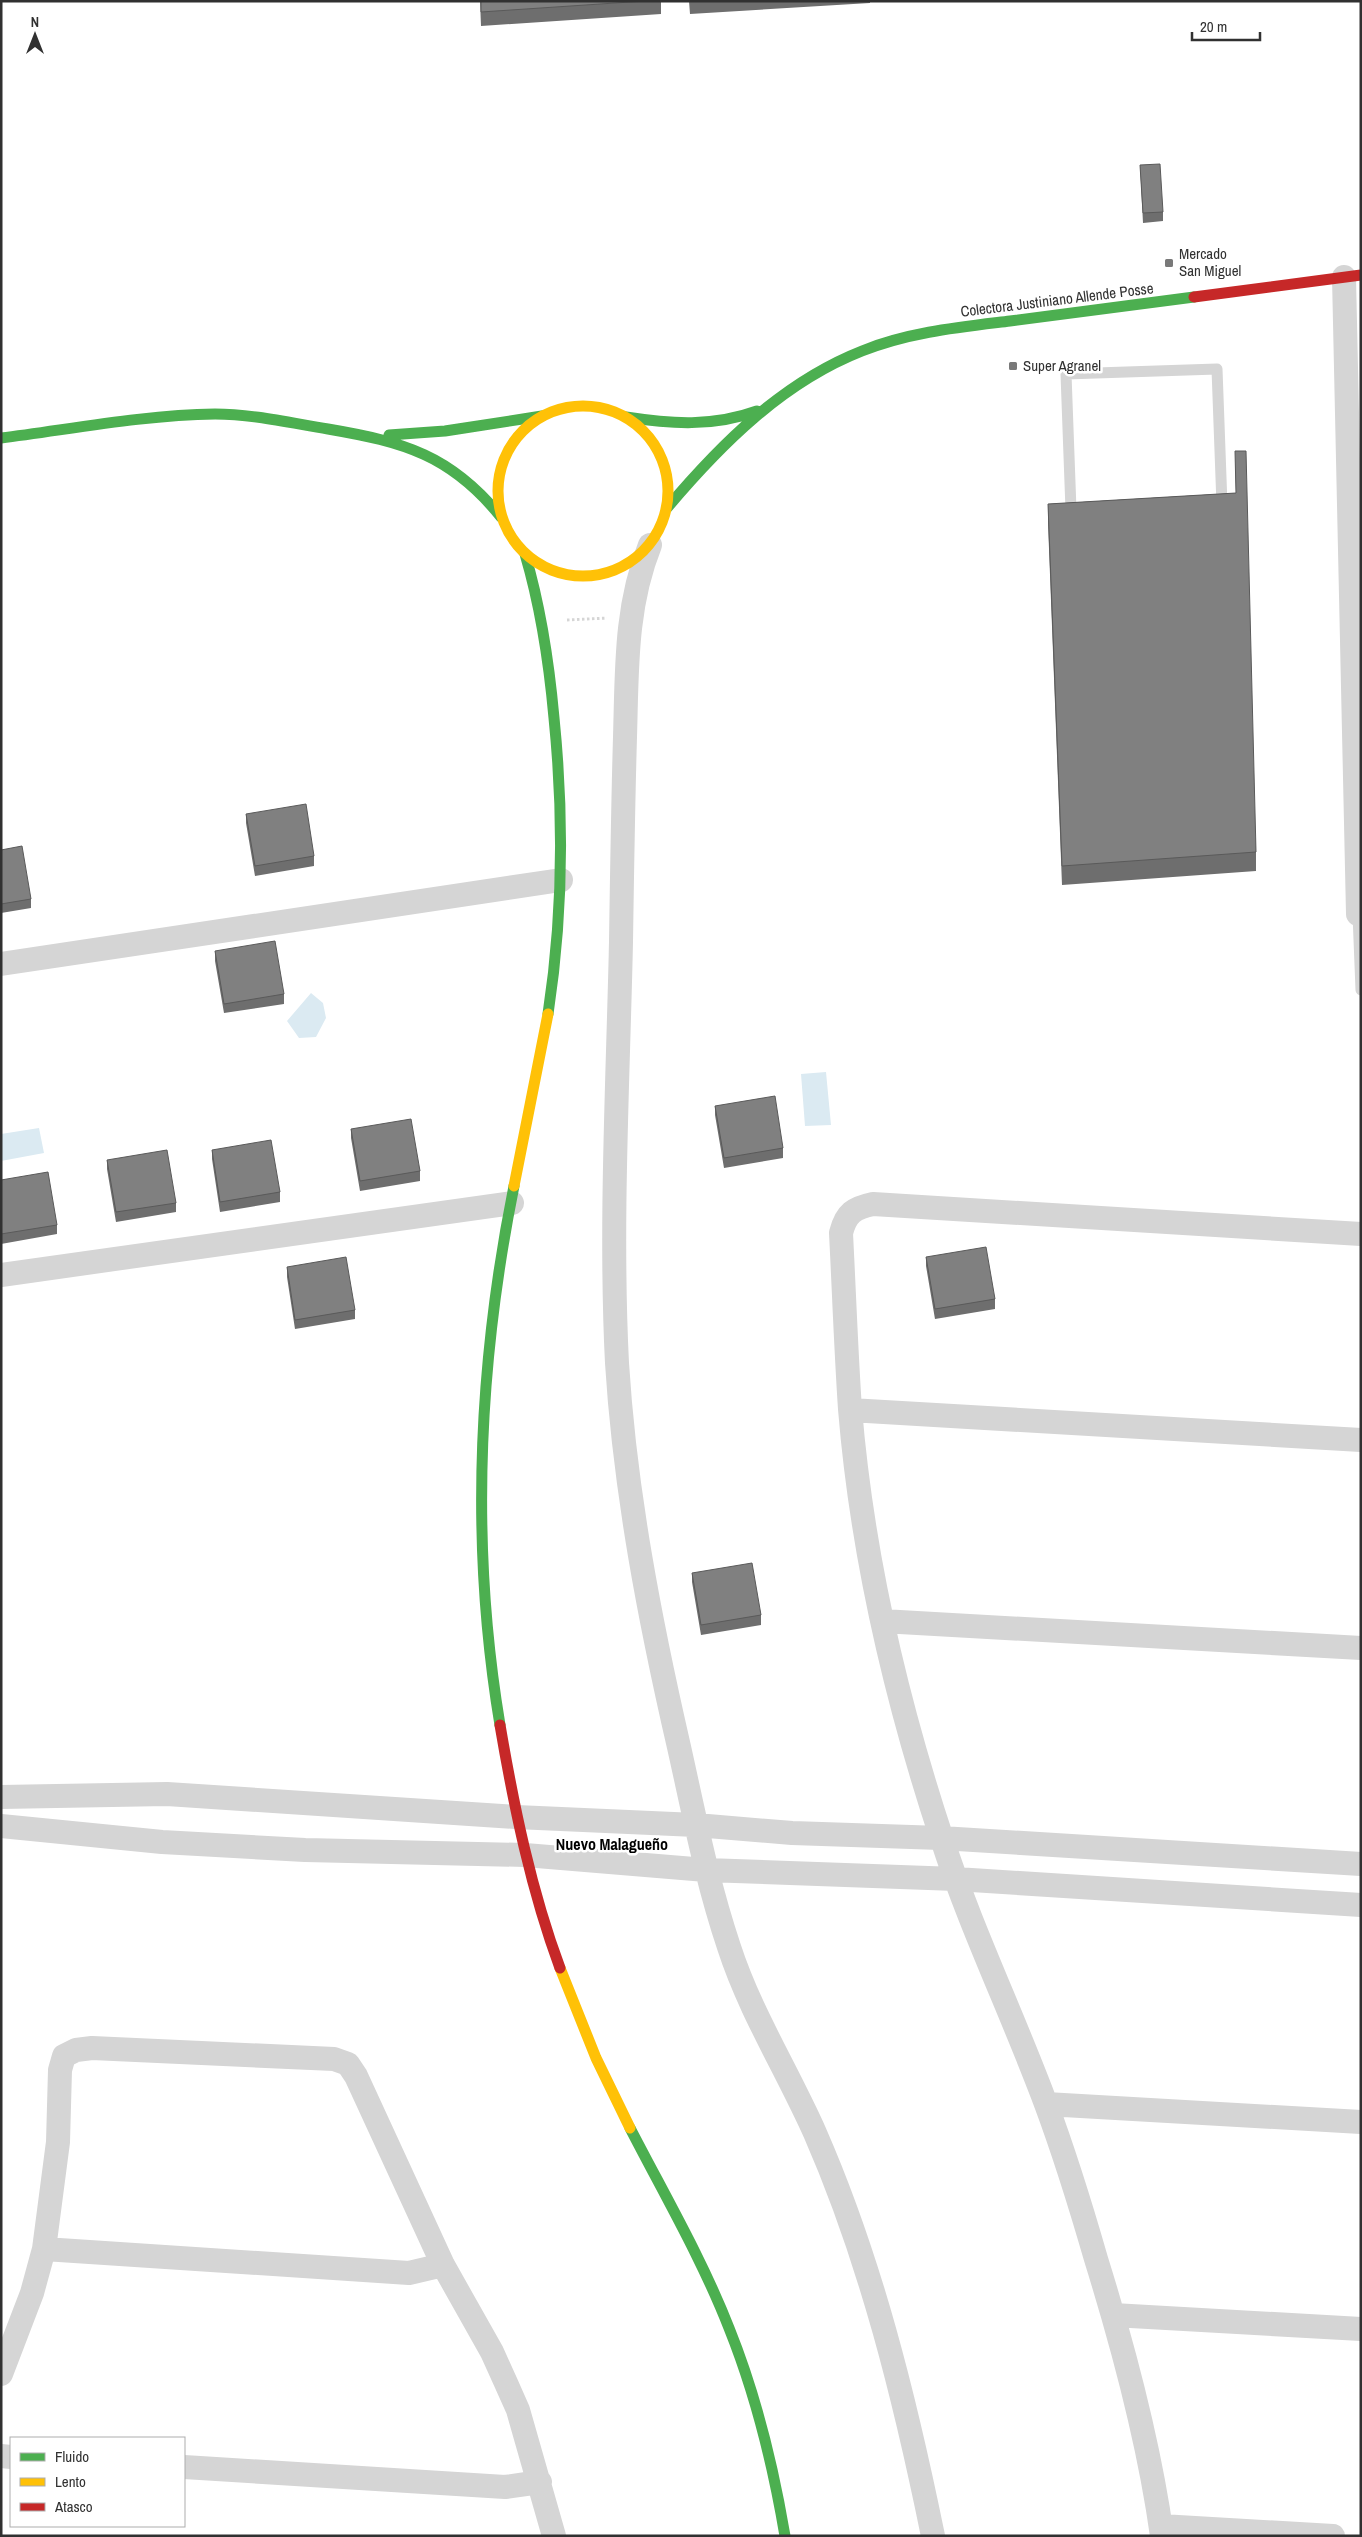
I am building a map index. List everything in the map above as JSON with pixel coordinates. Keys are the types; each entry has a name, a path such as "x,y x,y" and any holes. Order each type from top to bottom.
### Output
{"main road":[{"name":"Colectora Justiniano Allende Posse","path":"667,508 705,462 772,404 817,374 860,352 904,337 949,329 1352,276"},
{"name":"Colectora Justiniano Allende Posse","path":"626,417 676,425 711,423 732,420 772,404"},
{"path":"1,438 183,416 216,414 241,415 350,434 411,449 441,461 486,498 525,554 548,569 575,576 603,574 629,563 650,545 658,533 667,508 668,481 661,456 646,434 626,417 599,407 563,408 543,415 422,434 350,434"},
{"path":"501,517 497,487 504,458 520,433 543,415"},
{"path":"525,554 539,601 559,753 560,916 549,1006 506,1232 486,1358 481,1434 481,1517 486,1611 516,1817 525,1855 558,1960 584,2030 607,2083 718,2302 742,2363 775,2477 785,2536"}],"street":[{"path":"1352,276 1358,914"},
{"path":"650,545 639,571 627,639 616,1233 617,1358 622,1424 643,1572 659,1660 706,1870 728,1945 748,1997 816,2134 858,2245 896,2370 933,2536"},
{"path":"1,964 561,880"},
{"path":"1,1275 512,1203"},
{"path":"1333,2536 1161,2531 1140,2420 1113,2315 1046,2104 956,1879 907,1725 882,1621 862,1510 850,1410 841,1232 845,1217 857,1207 883,1204 1361,1234"},
{"path":"850,1410 1361,1440"},
{"path":"882,1621 1361,1648"},
{"path":"1,1797 166,1794 516,1817 696,1825 792,1833 942,1838 1361,1864"},
{"path":"1,1826 191,1844 305,1850 525,1855 706,1870 956,1879 1361,1905"},
{"path":"1,2374 32,2293 44,2249 58,2142 60,2070 64,2056 76,2050 102,2049 334,2059 348,2064 356,2076 443,2265 492,2352 518,2410 554,2536"},
{"path":"1046,2104 1361,2122"},
{"path":"44,2249 408,2273 443,2265"},
{"path":"1113,2315 1361,2329"},
{"path":"185,2468 505,2487 540,2482"}],"lane":[{"path":"1217,369 1222,505 1071,510 1066,374 1217,369"},
{"path":"1358,914 1361,990"}],"path":[{"path":"560,620 607,618"}],"shaded area":[{"path":"311,993 323,1003 326,1018 316,1037 299,1038 287,1021"},
{"path":"826,1072 831,1125 805,1126 801,1074"},
{"path":"39,1128 44,1153 1,1161 1,1134"}],"building":[{"path":"481,1 645,1 481,12"},
{"path":"1160,164 1163,212 1143,213 1140,165"},
{"path":"1235,451 1246,451 1256,852 1062,866 1048,504 1236,493"},
{"path":"306,804 314,856 255,866 246,814"},
{"path":"22,846 31,899 1,904 1,850"},
{"path":"275,941 284,994 224,1004 215,951"},
{"path":"775,1096 783,1148 724,1158 715,1106"},
{"path":"411,1119 420,1171 360,1181 351,1129"},
{"path":"271,1140 280,1192 220,1202 212,1150"},
{"path":"167,1150 176,1203 116,1212 107,1160"},
{"path":"48,1172 57,1225 1,1234 1,1180"},
{"path":"986,1247 995,1299 935,1309 926,1257"},
{"path":"346,1257 355,1310 295,1320 287,1267"},
{"path":"752,1563 761,1615 701,1625 692,1573"}],"traffic: fast":[{"path":"667,508 709,461 755,417 780,397 806,380 833,364 862,351 898,339 935,331 1194,297"},
{"path":"626,417 692,423 724,420 757,411"},
{"path":"1,438 135,420 188,415 229,414 272,419 355,434 403,446 444,465 464,479 501,517"},
{"path":"389,435 445,431 542,416"},
{"path":"525,554 536,595 550,676 559,792 559,903 557,940 548,1014"},
{"path":"500,1725 484,1590 482,1455 492,1320 514,1186"},
{"path":"630,2128 707,2277 739,2353 763,2430 785,2536"}],"traffic: slow":[{"path":"591,406 616,412 637,425 649,437 665,466 668,491 667,508 662,524 649,545 637,557 608,573 575,576 550,570 529,557 517,545 501,516 498,483 504,458 517,437 529,425 558,409 591,406"},
{"path":"514,1186 548,1014"},
{"path":"560,1968 596,2058 630,2128"}],"traffic: jam":[{"path":"1194,297 1361,275"},
{"path":"500,1725 524,1848 540,1909 560,1968"}],"place":[{"name":"Mercado San Miguel","path":"1169,263"},
{"name":"Super Agranel","path":"1013,366"}],"district":[{"name":"Nuevo Malagueño","path":"612,1844"}]}
